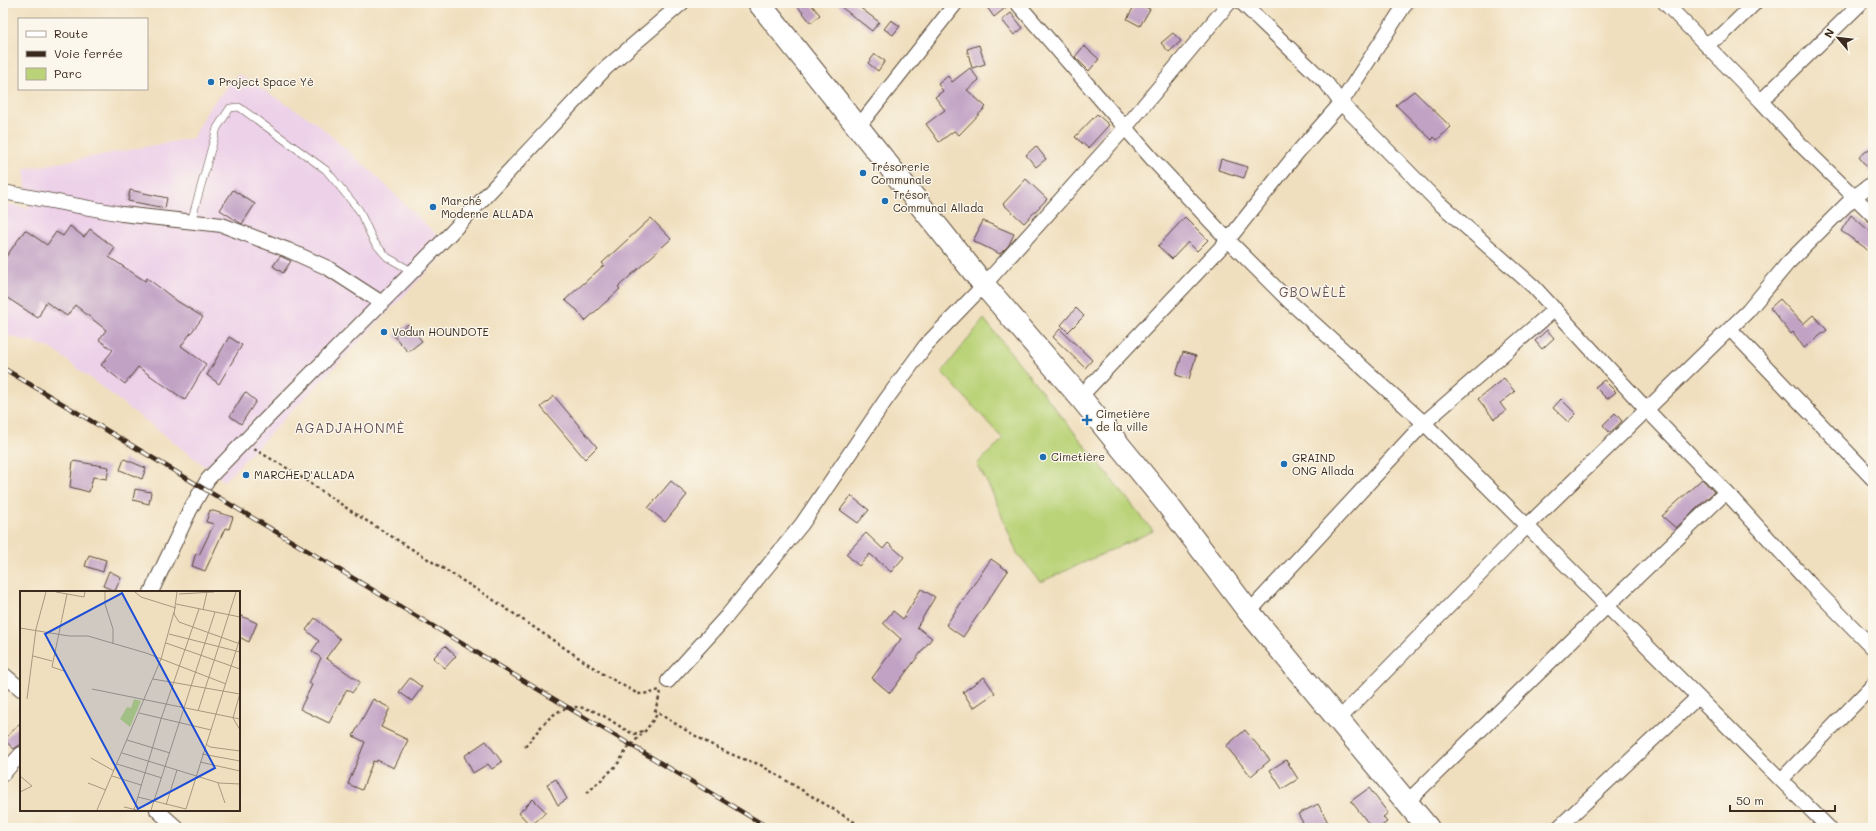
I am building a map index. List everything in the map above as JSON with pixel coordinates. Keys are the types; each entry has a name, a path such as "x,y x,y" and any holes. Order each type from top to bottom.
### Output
{"main road":[{"path":"759,3 859,126 984,285 1080,397 1167,504 1250,612 1428,828"}],"street":[{"path":"151,591 190,510 208,479 449,235 606,68 682,3"},
{"path":"859,126 956,3"},
{"path":"1017,3 1125,128 1228,240 1289,301 1424,423 1526,527 1829,828"},
{"path":"668,681 727,616 802,524 885,401 926,345 984,285 1125,128 1228,3"},
{"path":"1242,3 1327,84 1341,103 1438,202 1534,287 1810,584 1873,648"},
{"path":"1080,397 1228,240 1297,153 1341,103 1406,3"},
{"path":"1665,3 1762,101 1803,147 1873,215"},
{"path":"1705,44 1722,35 1755,3"},
{"path":"1762,101 1860,3"},
{"path":"1338,719 1526,527 1748,311 1787,264 1854,197 1873,183"},
{"path":"3,192 122,214 222,226 288,250 328,268 382,303"},
{"path":"1250,612 1424,423 1555,309"},
{"path":"1730,329 1873,479"},
{"path":"1407,802 1726,492"},
{"path":"3,674 20,687"},
{"path":"1781,780 1873,685"},
{"path":"1558,828 1698,697"},
{"path":"3,774 20,755"},
{"path":"158,811 177,828"}],"lane":[{"path":"191,222 217,128 230,108 239,107 326,170 359,210 374,242 387,257 413,272"}],"path":[{"path":"243,443 292,471 354,513 492,599 603,674 638,694 651,693 663,688 655,710 658,713 715,747 740,759 759,764 864,828"},
{"path":"525,747 547,719 567,707 581,706 602,715 634,734 646,730"},
{"path":"587,793 617,764 627,749 646,730 658,713"}],"shaded area":[{"path":"238,74 315,122 373,173 450,248 224,481 51,348 3,334 3,202 29,209 24,169 193,138 209,108"}],"green space":[{"path":"984,319 1153,531 1041,582 1017,553 992,492 977,464 1003,439 942,372"}],"building":[{"path":"795,3 810,3 820,15 811,23"},
{"path":"836,3 854,3 879,22 872,31"},
{"path":"984,3 1009,3 1009,5 994,17"},
{"path":"1136,3 1150,9 1140,26 1127,19"},
{"path":"1011,13 1023,28 1014,35 1002,20"},
{"path":"891,20 900,26 893,35 884,29"},
{"path":"1173,33 1181,41 1169,52 1161,43"},
{"path":"979,45 985,64 972,68 967,49"},
{"path":"1084,46 1099,59 1089,71 1075,57"},
{"path":"875,54 885,61 878,71 868,63"},
{"path":"970,68 979,80 967,90 986,107 959,135 954,131 939,142 926,124 945,110 935,97 943,91 938,84 948,76 952,82"},
{"path":"1414,91 1451,127 1437,140 1434,137 1432,140 1396,105"},
{"path":"1097,114 1109,125 1088,148 1075,137"},
{"path":"1036,146 1046,159 1036,167 1026,155"},
{"path":"1873,146 1873,175 1859,157"},
{"path":"1221,159 1248,167 1244,178 1218,170"},
{"path":"1026,179 1047,199 1024,223 1003,204"},
{"path":"130,190 167,198 165,208 128,201"},
{"path":"233,190 255,204 242,224 220,210"},
{"path":"1851,215 1873,234 1873,256 1864,247 1841,231"},
{"path":"1185,217 1208,240 1197,251 1188,242 1172,259 1158,246"},
{"path":"651,218 671,239 618,287 620,289 585,321 577,310 565,300 604,265 602,263"},
{"path":"983,221 1014,234 1009,245 1000,254 973,241"},
{"path":"70,226 84,237 90,229 115,248 109,257 145,281 147,278 177,301 203,317 181,346 206,364 185,400 138,367 125,384 101,365 113,350 99,340 106,330 75,305 67,316 46,302 38,318 3,295 3,261 25,230 47,245 56,232 63,236"},
{"path":"280,256 291,261 283,273 273,266"},
{"path":"1780,299 1803,324 1813,315 1827,330 1804,348 1793,332 1791,334 1770,308"},
{"path":"1076,308 1084,316 1068,332 1061,325"},
{"path":"408,324 422,341 408,352 394,336"},
{"path":"1060,329 1092,360 1085,368 1053,337"},
{"path":"1547,330 1554,338 1542,349 1535,341"},
{"path":"229,337 242,345 219,384 207,375"},
{"path":"1183,352 1196,356 1189,379 1176,375"},
{"path":"1504,378 1515,392 1500,403 1506,411 1494,419 1478,399"},
{"path":"1604,380 1616,392 1607,399 1595,387"},
{"path":"245,392 256,401 241,424 230,416"},
{"path":"554,396 597,447 585,459 541,407"},
{"path":"1561,399 1576,414 1568,422 1553,408"},
{"path":"1615,413 1622,421 1610,433 1603,425"},
{"path":"124,459 146,468 142,479 120,470"},
{"path":"73,461 109,467 107,479 93,477 89,492 70,487"},
{"path":"1702,479 1714,492 1676,528 1662,516"},
{"path":"671,481 687,495 665,522 648,508"},
{"path":"135,489 151,492 149,504 133,500"},
{"path":"851,496 869,510 858,523 840,510"},
{"path":"210,510 233,517 229,529 225,528 205,571 192,566 196,553 199,555 214,524 206,522"},
{"path":"866,533 883,549 888,543 904,557 891,572 870,554 859,566 846,554"},
{"path":"89,555 106,560 103,572 85,566"},
{"path":"991,559 1008,571 963,637 946,625"},
{"path":"109,571 121,577 115,591 103,586"},
{"path":"921,589 935,597 917,627 932,638 890,693 872,678 901,639 883,623 893,611 903,619"},
{"path":"240,615 257,623 249,642 240,638"},
{"path":"315,618 340,639 326,658 360,682 352,693 347,689 329,723 300,709 312,685 309,683 321,658 312,651 319,641 306,630"},
{"path":"445,646 456,656 445,668 433,658"},
{"path":"984,677 995,693 973,708 963,692"},
{"path":"410,678 422,687 412,701 399,692"},
{"path":"373,699 390,708 381,727 408,740 394,768 377,760 376,762 373,761 362,790 348,784 365,742 353,736"},
{"path":"20,723 20,745 14,749 4,740"},
{"path":"1245,730 1270,760 1251,776 1226,746"},
{"path":"486,741 502,762 492,769 488,764 473,773 464,756"},
{"path":"1286,760 1298,779 1282,789 1270,770"},
{"path":"556,779 567,799 558,805 547,784"},
{"path":"1369,788 1388,813 1383,817 1387,822 1379,828 1372,828 1351,801"},
{"path":"533,799 546,812 531,826 519,813"},
{"path":"1318,804 1331,828 1306,828 1298,814"}],"railway":[{"path":"3,368 769,828"}],"place":[{"name":"Project Space Yè","path":"211,82"},
{"name":"Trésorerie Communale","path":"863,173"},
{"name":"Trésor Communal Allada","path":"885,201"},
{"name":"Marché Moderne ALLADA","path":"433,207"},
{"name":"Vodun HOUNDOTE","path":"384,332"},
{"name":"Cimetière de la ville","path":"1087,420"},
{"name":"Cimetière","path":"1043,457"},
{"name":"GRAIND ONG Allada","path":"1284,464"},
{"name":"MARCHE D'ALLADA","path":"246,475"}],"district":[{"name":"GBOWÈLÈ","path":"1313,292"},
{"name":"AGADJAHONMÈ","path":"350,428"}]}
